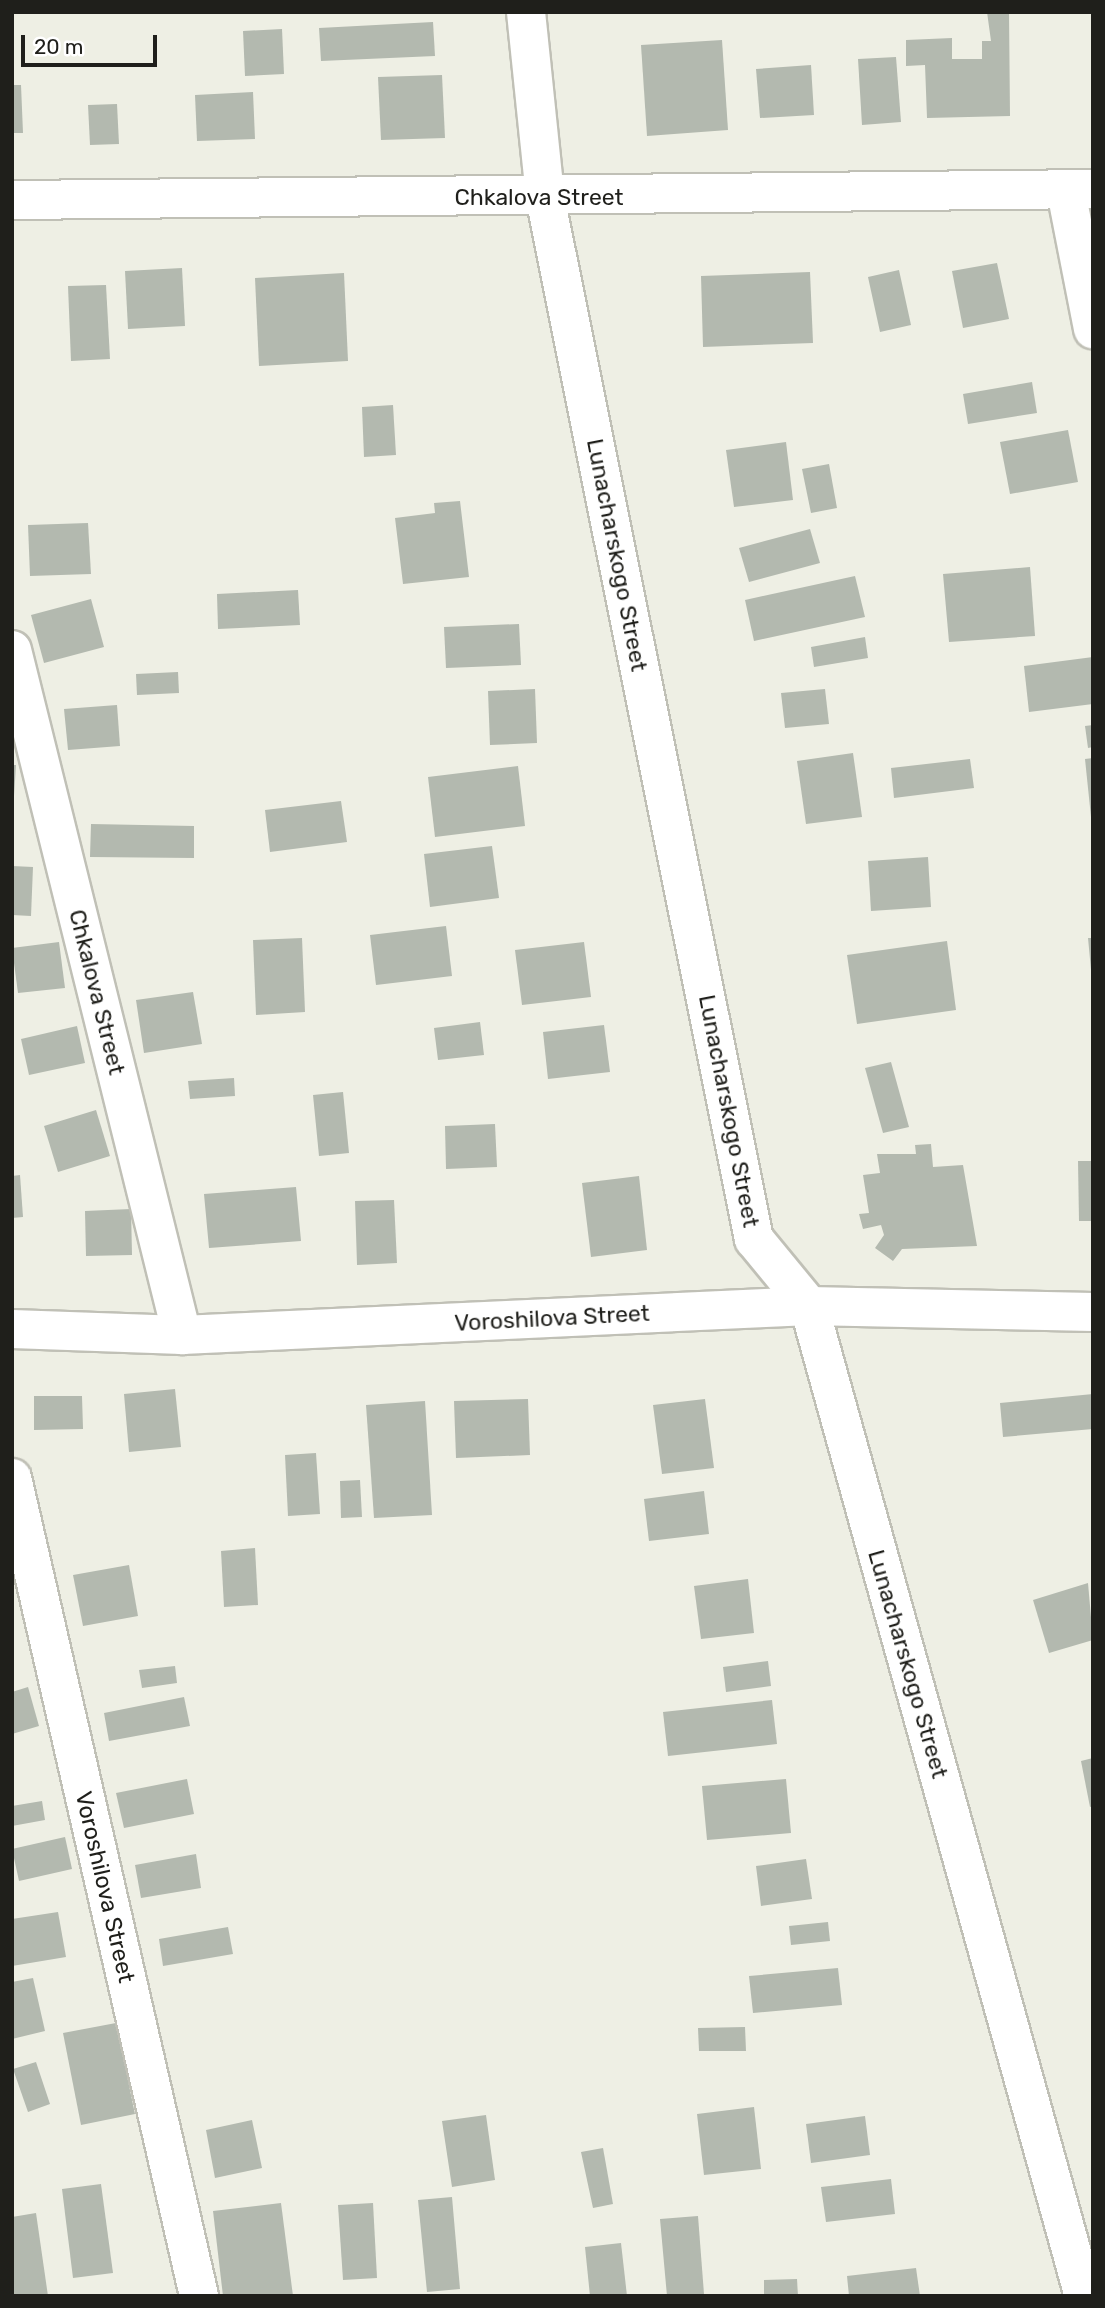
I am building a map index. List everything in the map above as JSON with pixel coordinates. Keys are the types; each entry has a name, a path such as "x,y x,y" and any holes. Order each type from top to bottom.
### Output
{"street":[{"name":"Lunacharskogo Street","path":"526,12 545,197 754,1239 809,1306 1084,2296"},
{"name":"Chkalova Street","path":"12,200 1079,190 1093,330"},
{"name":"Chkalova Street","path":"12,650 182,1335"},
{"name":"Voroshilova Street","path":"12,1329 182,1335 809,1306 1093,1312"},
{"name":"Voroshilova Street","path":"12,1478 199,2296"}],"building":[{"path":"987,12 1009,12 1010,116 927,118 925,65 906,66 906,40 952,38 952,59 982,59 982,41 991,41"},
{"path":"433,22 435,56 321,61 319,28"},
{"path":"282,29 284,74 245,76 243,31"},
{"path":"722,40 728,130 647,136 641,45"},
{"path":"896,57 901,122 862,125 858,59"},
{"path":"811,65 814,115 760,118 756,69"},
{"path":"442,75 445,138 381,140 378,77"},
{"path":"12,85 21,85 23,133 12,133"},
{"path":"253,92 255,139 197,141 195,95"},
{"path":"117,104 119,144 90,145 88,105"},
{"path":"997,263 1009,319 963,328 952,271"},
{"path":"182,268 185,326 128,329 125,271"},
{"path":"899,270 911,325 880,332 868,277"},
{"path":"810,272 813,343 703,347 701,276"},
{"path":"344,273 348,361 259,366 255,278"},
{"path":"106,285 110,359 71,361 68,286"},
{"path":"1032,382 1037,413 968,424 963,394"},
{"path":"393,405 396,455 364,457 362,407"},
{"path":"1068,430 1078,482 1010,494 1000,442"},
{"path":"786,442 793,500 734,507 726,450"},
{"path":"829,464 837,508 811,513 802,469"},
{"path":"460,501 469,577 403,584 395,518 435,513 434,503"},
{"path":"88,523 91,574 30,576 28,525"},
{"path":"810,529 820,563 749,582 739,548"},
{"path":"1030,567 1035,636 949,642 943,574"},
{"path":"855,576 865,617 754,641 745,600"},
{"path":"298,590 300,625 218,629 217,594"},
{"path":"91,599 104,647 44,663 31,615"},
{"path":"519,624 521,665 446,668 444,627"},
{"path":"865,637 868,658 814,667 811,647"},
{"path":"1093,657 1093,704 1029,712 1024,666"},
{"path":"178,672 179,693 137,695 136,674"},
{"path":"535,689 537,743 490,745 488,691"},
{"path":"825,689 829,724 785,728 781,693"},
{"path":"117,705 120,746 68,750 64,709"},
{"path":"1093,725 1093,747 1088,748 1085,726"},
{"path":"853,753 862,817 806,824 797,761"},
{"path":"1093,758 1093,817 1091,817 1085,759"},
{"path":"970,759 974,788 894,798 891,768"},
{"path":"12,765 16,765 14,796 12,796"},
{"path":"518,766 525,826 435,837 428,777"},
{"path":"341,801 347,842 270,852 265,810"},
{"path":"91,824 194,826 194,858 90,857"},
{"path":"492,846 499,898 430,907 424,854"},
{"path":"928,857 931,907 871,911 868,861"},
{"path":"12,866 33,867 31,916 12,915"},
{"path":"446,926 452,976 376,985 370,935"},
{"path":"302,938 305,1012 256,1015 253,940"},
{"path":"1088,938 1093,938 1093,970 1091,970"},
{"path":"947,941 956,1010 857,1024 847,955"},
{"path":"59,942 65,988 18,993 12,948"},
{"path":"584,942 591,997 522,1005 515,950"},
{"path":"193,992 202,1044 144,1053 136,1000"},
{"path":"480,1022 484,1055 438,1060 434,1028"},
{"path":"604,1025 610,1072 548,1079 543,1032"},
{"path":"77,1026 85,1063 29,1075 21,1039"},
{"path":"891,1062 909,1127 883,1133 865,1068"},
{"path":"234,1078 235,1096 190,1099 188,1081"},
{"path":"343,1092 349,1153 319,1156 313,1095"},
{"path":"96,1110 110,1156 58,1172 44,1126"},
{"path":"495,1124 497,1167 446,1169 445,1126"},
{"path":"931,1144 933,1167 963,1165 977,1246 902,1249 893,1261 875,1248 884,1235 881,1225 863,1229 859,1214 869,1213 863,1175 880,1173 877,1154 916,1154 915,1145"},
{"path":"1078,1161 1093,1161 1093,1221 1079,1221"},
{"path":"20,1175 23,1217 12,1218 12,1176"},
{"path":"639,1176 647,1250 591,1257 582,1183"},
{"path":"296,1187 301,1241 209,1248 204,1194"},
{"path":"394,1200 397,1263 357,1265 355,1201"},
{"path":"131,1209 132,1255 86,1256 85,1211"},
{"path":"175,1389 181,1447 129,1452 124,1394"},
{"path":"1093,1394 1093,1429 1003,1437 1000,1403"},
{"path":"34,1396 82,1396 83,1429 34,1430"},
{"path":"528,1399 530,1455 456,1458 454,1401"},
{"path":"705,1399 714,1468 662,1474 653,1405"},
{"path":"425,1401 432,1515 374,1518 366,1405"},
{"path":"316,1453 320,1514 288,1516 285,1455"},
{"path":"360,1480 362,1517 341,1518 340,1481"},
{"path":"704,1491 709,1534 649,1541 644,1499"},
{"path":"255,1548 258,1605 224,1607 221,1551"},
{"path":"129,1565 138,1616 83,1626 73,1575"},
{"path":"748,1579 754,1633 701,1639 694,1586"},
{"path":"1088,1583 1093,1640 1049,1653 1033,1600"},
{"path":"768,1661 771,1686 726,1692 723,1667"},
{"path":"175,1666 177,1683 142,1688 139,1670"},
{"path":"28,1687 39,1726 12,1734 12,1692"},
{"path":"184,1697 190,1726 109,1741 104,1713"},
{"path":"772,1700 777,1744 668,1756 663,1712"},
{"path":"1093,1758 1093,1806 1090,1807 1081,1761"},
{"path":"187,1779 194,1814 124,1828 116,1793"},
{"path":"786,1779 791,1833 707,1840 702,1786"},
{"path":"42,1801 45,1820 12,1826 12,1806"},
{"path":"65,1837 72,1869 19,1881 12,1849"},
{"path":"196,1854 201,1888 141,1898 135,1865"},
{"path":"806,1859 812,1899 761,1906 756,1866"},
{"path":"58,1912 66,1957 12,1966 12,1919"},
{"path":"828,1922 830,1941 791,1945 789,1926"},
{"path":"228,1927 233,1954 163,1966 159,1939"},
{"path":"838,1968 842,2005 753,2013 749,1976"},
{"path":"33,1978 45,2031 12,2039 12,1982"},
{"path":"116,2023 135,2114 81,2125 63,2033"},
{"path":"745,2027 746,2051 699,2051 698,2028"},
{"path":"36,2062 50,2104 28,2112 13,2069"},
{"path":"754,2107 761,2169 704,2175 697,2114"},
{"path":"486,2115 495,2180 452,2187 442,2121"},
{"path":"865,2116 870,2155 811,2163 806,2124"},
{"path":"252,2120 262,2168 215,2178 206,2130"},
{"path":"603,2148 613,2204 593,2208 581,2152"},
{"path":"891,2179 895,2214 826,2222 821,2187"},
{"path":"101,2184 113,2273 73,2278 62,2189"},
{"path":"452,2197 460,2289 427,2292 418,2200"},
{"path":"281,2203 293,2296 223,2296 213,2211"},
{"path":"373,2203 377,2278 343,2280 338,2205"},
{"path":"36,2213 48,2296 12,2296 12,2217"},
{"path":"698,2216 704,2294 667,2296 660,2219"},
{"path":"621,2243 627,2296 590,2296 585,2247"},
{"path":"916,2268 920,2296 849,2296 847,2276"},
{"path":"797,2279 798,2296 764,2296 764,2280"}]}
